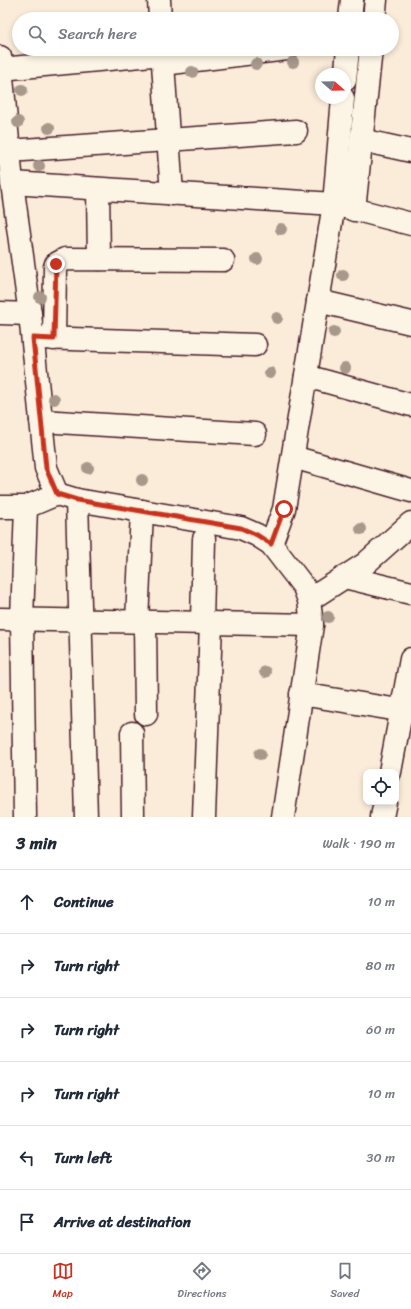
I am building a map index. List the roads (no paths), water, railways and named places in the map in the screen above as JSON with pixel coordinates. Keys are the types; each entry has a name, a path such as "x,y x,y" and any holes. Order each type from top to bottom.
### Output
{"street":[{"path":"159,0 160,12"},
{"path":"351,12 352,0"},
{"path":"375,12 376,0"},
{"path":"44,339 30,314 8,187 9,151 1,63 163,56 172,194"},
{"path":"346,68 347,56"},
{"path":"271,544 284,509 318,301 361,140 370,56"},
{"path":"343,104 344,207"},
{"path":"9,151 296,131"},
{"path":"361,140 411,151"},
{"path":"8,187 98,189 344,207 411,224"},
{"path":"98,189 99,259"},
{"path":"86,817 82,620 67,497 46,468 42,421 44,339 56,264 65,259 223,260"},
{"path":"318,301 411,323"},
{"path":"0,314 30,314"},
{"path":"44,339 255,345"},
{"path":"306,376 411,405"},
{"path":"42,421 255,434"},
{"path":"293,457 411,491"},
{"path":"0,507 26,507 67,497 241,528 257,535 271,544 304,587 310,600 312,625 283,817"},
{"path":"25,817 22,619 26,507"},
{"path":"142,511 141,621 146,714"},
{"path":"310,600 365,564 411,523"},
{"path":"204,539 206,622 204,817"},
{"path":"345,577 411,593"},
{"path":"0,619 312,625"},
{"path":"391,769 406,712 411,659"},
{"path":"301,694 406,712"},
{"path":"132,733 133,817"},
{"path":"382,817 384,805"}]}
